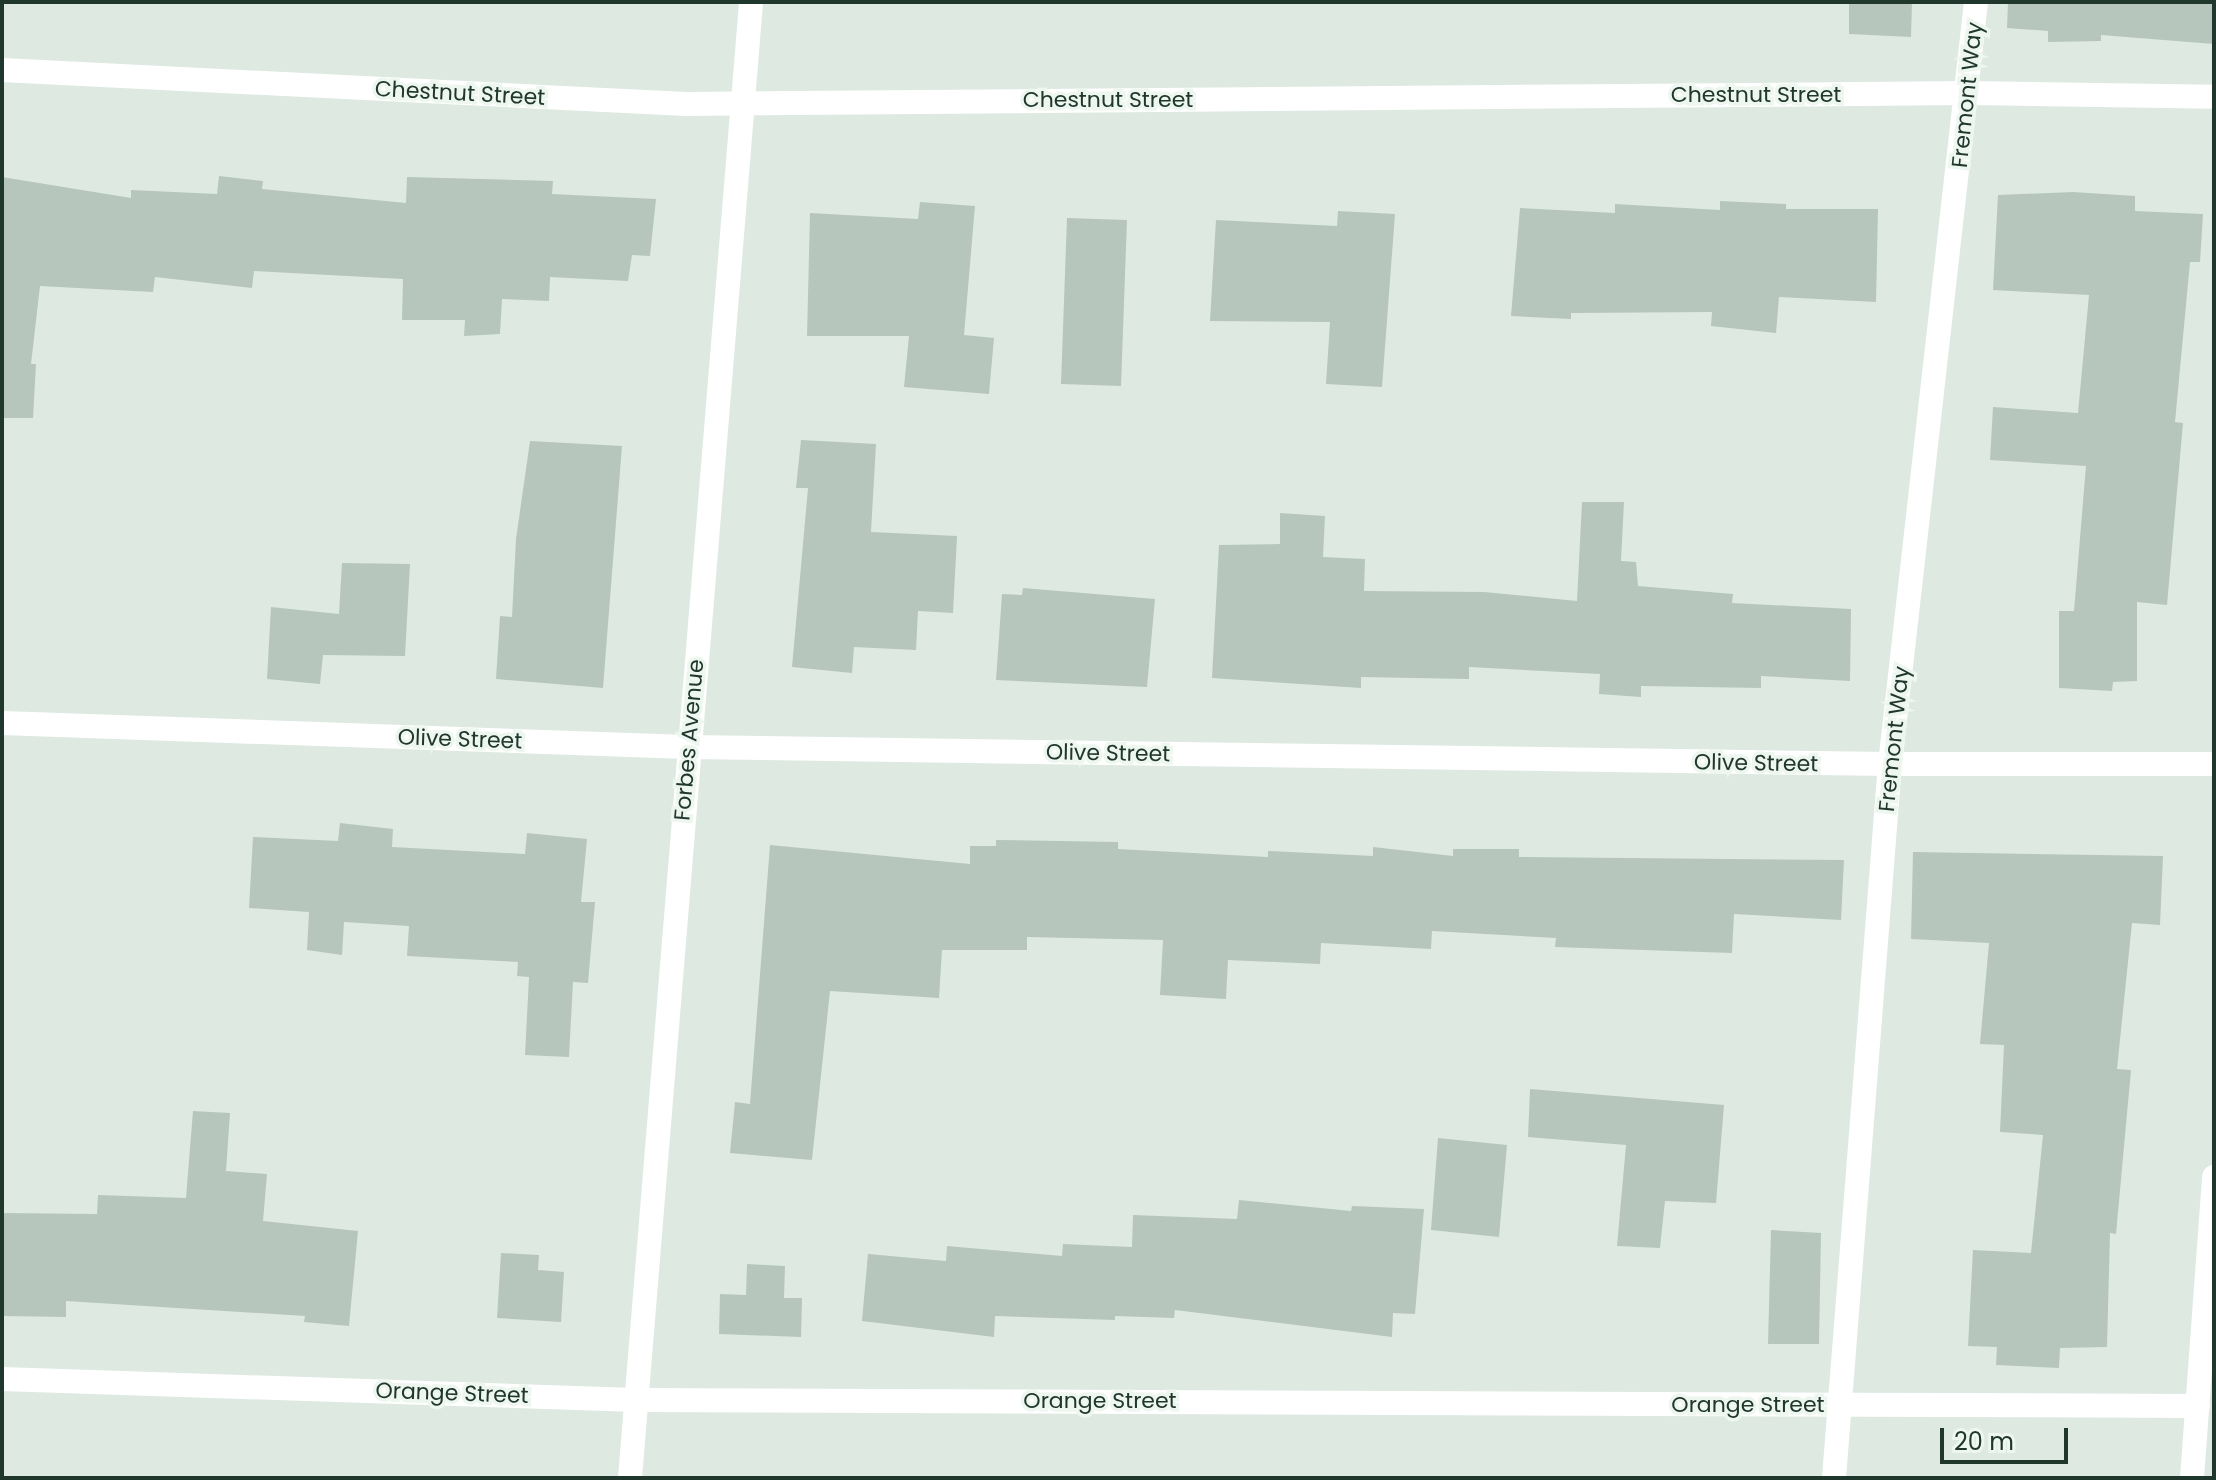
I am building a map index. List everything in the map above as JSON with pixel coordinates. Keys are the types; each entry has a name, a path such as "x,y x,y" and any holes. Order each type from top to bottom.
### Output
{"street":[{"name":"Forbes Avenue","path":"630,1478 751,2"},
{"name":"Fremont Way","path":"1834,1478 1890,764 1969,93 1976,2"},
{"name":"Chestnut Street","path":"2,70 744,103 1969,93 2214,97"},
{"name":"Olive Street","path":"2,723 688,747 1890,764 2214,764"},
{"path":"2192,1478 2214,1177"},
{"name":"Orange Street","path":"2,1379 636,1400 2198,1406"}],"building":[{"path":"1849,2 1912,2 1911,37 1849,34"},
{"path":"2008,2 2214,2 2214,44 2101,35 2101,41 2048,42 2048,31 2007,28"},
{"path":"219,176 263,181 262,189 406,203 407,177 553,181 552,194 656,199 650,256 632,255 628,281 550,277 549,301 502,299 500,334 464,336 465,320 402,320 403,279 254,271 252,288 155,277 153,292 40,286 31,364 36,364 33,418 2,418 2,177 131,198 131,190 217,194"},
{"path":"2073,192 2135,196 2135,211 2203,214 2200,262 2190,262 2175,422 2183,423 2167,605 2137,602 2137,681 2113,682 2112,691 2059,688 2059,611 2074,611 2086,466 1990,460 1993,407 2078,413 2089,295 1993,290 1998,195"},
{"path":"1720,201 1786,204 1786,209 1878,209 1876,302 1779,297 1776,333 1711,326 1712,312 1571,313 1571,319 1511,316 1520,208 1615,213 1615,204 1720,210"},
{"path":"920,202 975,206 964,335 994,338 989,394 904,387 909,336 807,336 810,213 918,219"},
{"path":"1338,211 1395,214 1382,387 1326,384 1330,322 1210,321 1216,220 1337,226"},
{"path":"1067,218 1127,220 1121,386 1061,384"},
{"path":"801,440 876,444 871,532 957,536 953,613 918,611 916,650 854,647 852,673 792,667 808,488 796,488"},
{"path":"530,441 622,446 603,688 496,679 500,616 512,617 516,539"},
{"path":"1582,502 1624,502 1621,561 1636,562 1638,586 1733,594 1732,603 1851,609 1850,681 1761,676 1761,688 1641,686 1641,697 1599,694 1600,674 1469,667 1469,679 1361,677 1361,688 1212,678 1219,545 1280,544 1280,513 1325,516 1323,557 1365,559 1364,591 1484,592 1577,601"},
{"path":"342,563 410,564 405,656 323,655 320,684 267,679 271,607 339,614"},
{"path":"1023,588 1155,599 1147,687 996,680 1002,594 1022,595"},
{"path":"340,823 393,829 392,847 525,854 527,833 587,839 581,902 595,902 588,983 573,982 569,1057 525,1055 529,977 517,976 518,962 407,956 409,926 344,922 342,955 307,950 309,912 249,908 253,837 338,841"},
{"path":"996,840 1118,842 1118,849 1268,857 1268,851 1373,856 1373,847 1453,856 1453,849 1519,849 1519,857 1844,860 1841,920 1734,914 1732,953 1555,947 1556,938 1432,931 1431,949 1321,943 1320,964 1228,960 1226,999 1160,995 1163,940 1027,937 1027,950 942,950 939,998 830,991 812,1160 730,1153 735,1102 750,1104 770,845 970,864 970,846 996,846"},
{"path":"1913,852 2163,856 2160,925 2132,923 2117,1069 2131,1070 2116,1234 2110,1233 2107,1347 2060,1348 2059,1368 1996,1365 1997,1347 1968,1346 1973,1250 2031,1253 2043,1135 2000,1132 2004,1045 1980,1044 1989,943 1911,939"},
{"path":"1530,1089 1724,1105 1716,1203 1665,1201 1660,1248 1617,1246 1626,1145 1528,1137"},
{"path":"193,1111 230,1113 226,1171 267,1174 263,1221 358,1231 349,1326 304,1322 305,1316 66,1301 66,1317 2,1316 2,1213 97,1214 98,1195 186,1198"},
{"path":"1438,1138 1507,1145 1499,1237 1431,1230"},
{"path":"1239,1200 1351,1211 1352,1206 1424,1209 1415,1314 1393,1313 1392,1337 1175,1310 1174,1318 1115,1316 1115,1320 995,1316 994,1337 862,1321 868,1254 946,1261 947,1246 1062,1256 1063,1244 1132,1247 1133,1215 1237,1219"},
{"path":"1771,1230 1821,1233 1819,1344 1768,1344"},
{"path":"501,1253 539,1255 538,1270 564,1272 561,1322 497,1318"},
{"path":"747,1264 785,1266 784,1298 802,1298 801,1337 719,1334 720,1294 746,1295"}]}
